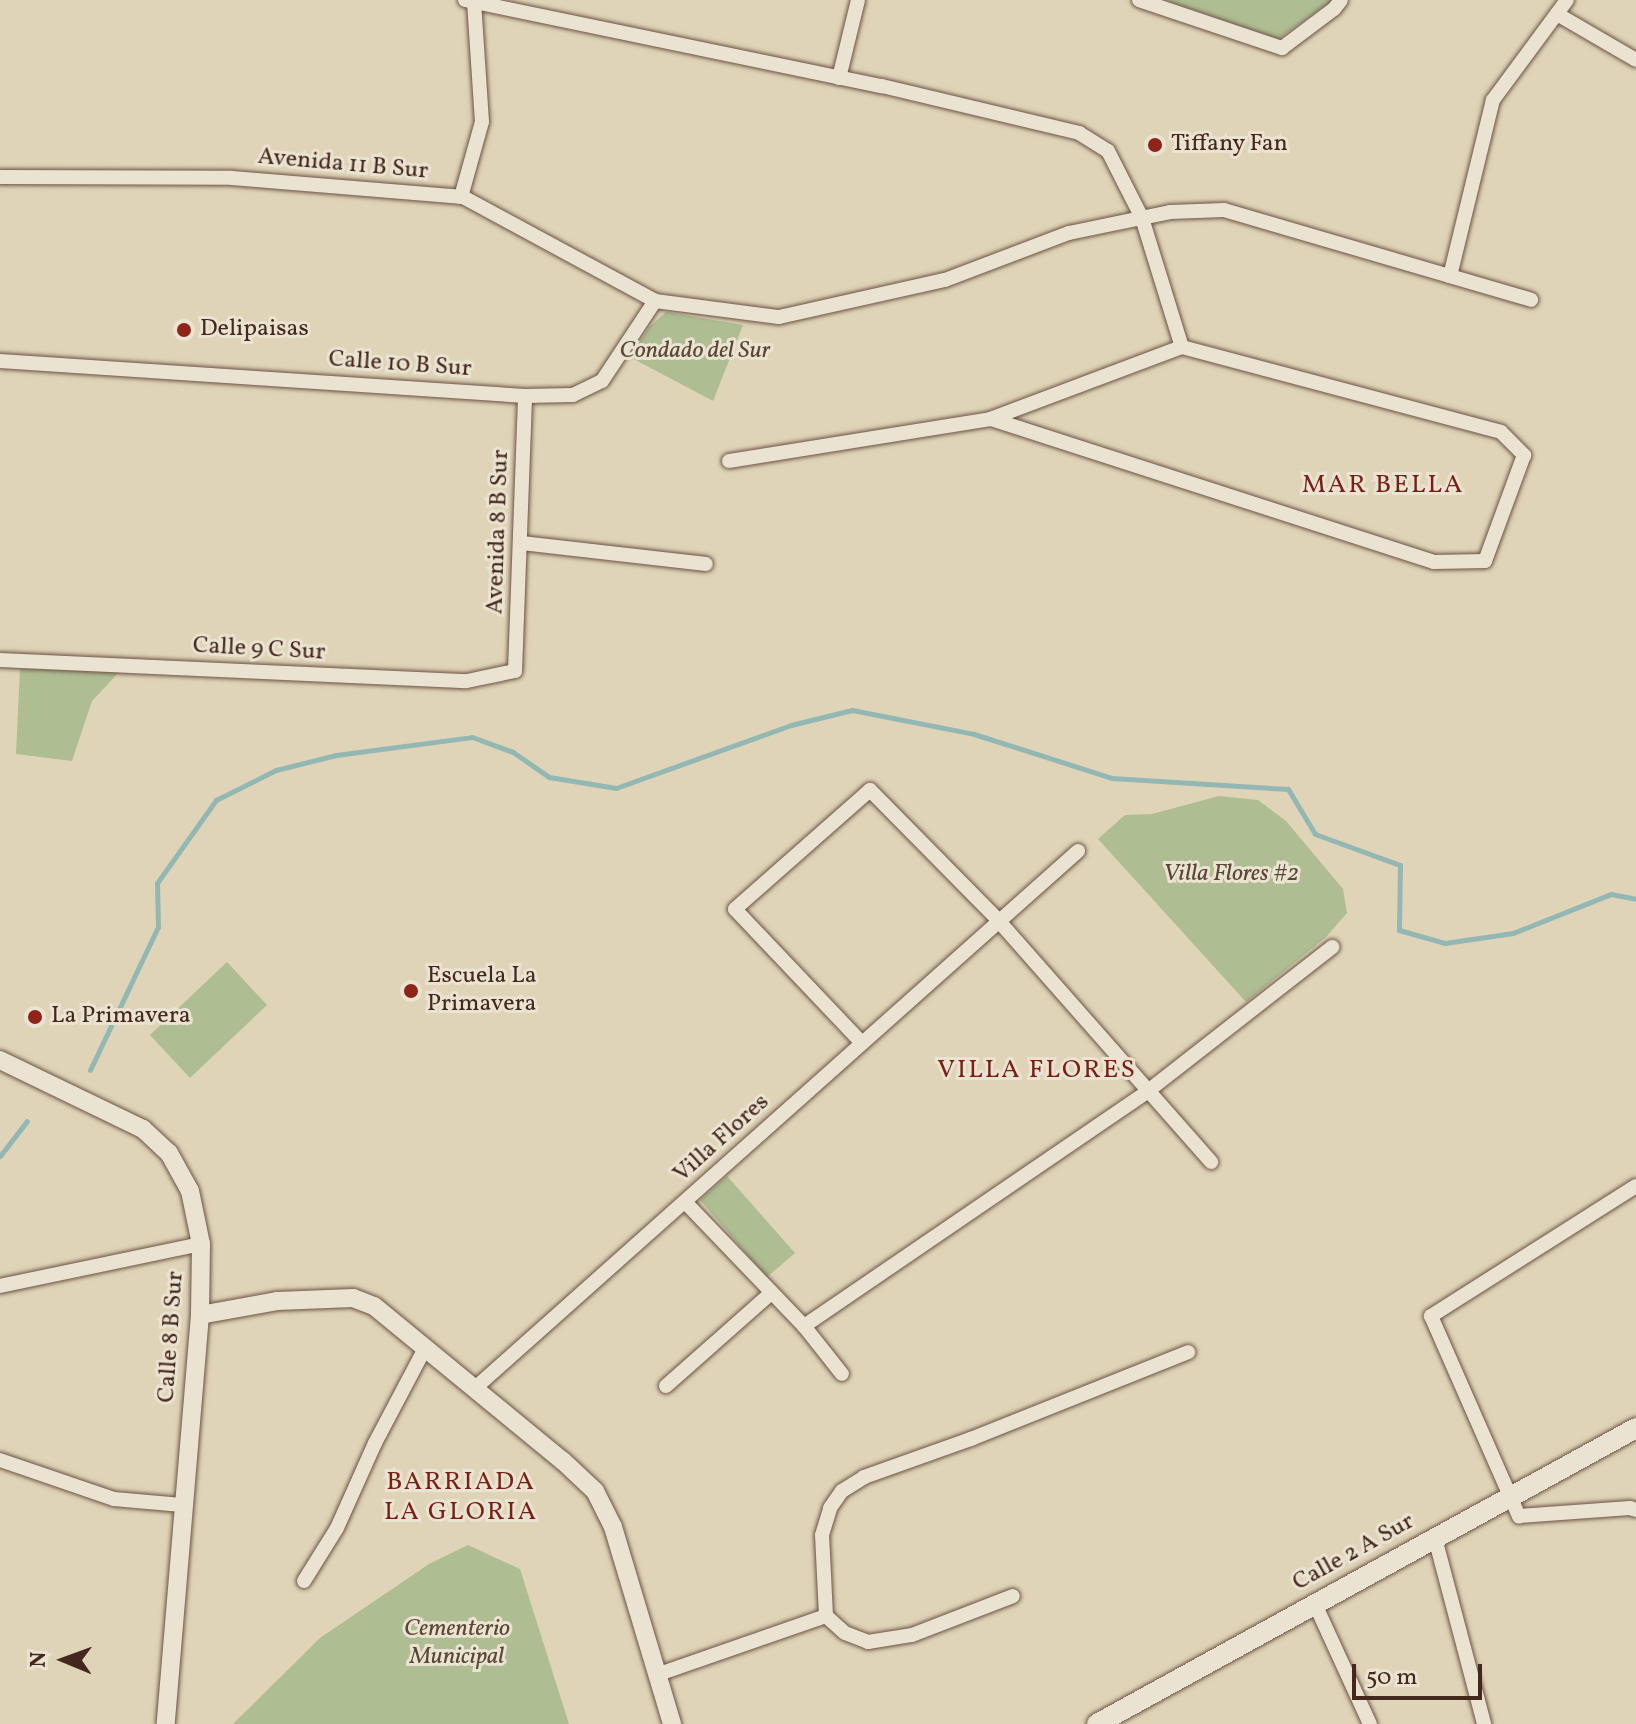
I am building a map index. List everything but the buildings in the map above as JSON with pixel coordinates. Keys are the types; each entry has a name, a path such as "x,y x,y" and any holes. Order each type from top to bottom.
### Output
{"main road":[{"name":"Calle 2 A Sur","path":"1097,1724 1636,1428"}],"street":[{"path":"839,78 858,0"},
{"path":"1139,0 1282,48 1334,9 1341,0"},
{"path":"1450,276 1493,100 1567,0"},
{"path":"461,197 482,122 470,1 839,78 1079,133 1108,151 1142,218 1182,347"},
{"path":"1557,14 1636,60"},
{"name":"Avenida 11 B Sur","path":"0,177 232,178 461,197 655,301"},
{"path":"655,301 779,317 945,280 1069,233 1170,212 1224,210 1531,300"},
{"name":"Calle 10 B Sur","path":"0,361 525,396 573,395 602,381 655,301"},
{"path":"729,461 990,419 1182,347 1501,432 1524,455 1485,561 1434,562 990,419"},
{"name":"Avenida 8 B Sur","path":"515,671 525,396"},
{"path":"522,543 706,564"},
{"name":"Calle 9 C Sur","path":"0,660 467,681 515,671"},
{"path":"861,1042 735,909 870,790 997,919 1211,1162"},
{"name":"Villa Flores","path":"474,1389 997,919 1078,851"},
{"path":"804,1326 1148,1091 1332,947"},
{"name":"Calle 8 B Sur","path":"0,1060 143,1129 169,1153 190,1191 201,1244 200,1315 166,1724"},
{"path":"1636,1186 1431,1316 1519,1516 1636,1510"},
{"path":"685,1202 804,1326 842,1374"},
{"path":"0,1286 201,1244"},
{"path":"666,1386 771,1293"},
{"path":"200,1315 277,1301 353,1298 374,1306 595,1491 613,1527 672,1724"},
{"path":"304,1581 337,1528 375,1443 425,1348"},
{"path":"1013,1596 912,1635 868,1642 845,1633 826,1616 822,1535 830,1508 842,1491 864,1477 971,1439 1188,1352"},
{"path":"0,1460 114,1499 182,1505"},
{"path":"1435,1538 1484,1724"},
{"path":"1315,1604 1370,1724"},
{"path":"659,1674 826,1616"}],"green space":[{"path":"1165,0 1333,0 1278,39"},
{"name":"Condado del Sur","path":"666,312 743,325 713,401 630,357 649,327"},
{"path":"20,669 121,670 92,701 72,761 16,754"},
{"name":"Villa Flores #2","path":"1219,796 1258,800 1286,821 1343,889 1347,913 1326,937 1246,1002 1098,839 1125,815 1152,814"},
{"path":"227,962 267,1005 190,1078 150,1035"},
{"path":"727,1176 795,1253 767,1277 700,1200"},
{"name":"Cementerio Municipal","path":"468,1545 520,1569 569,1724 233,1724 320,1638 429,1564"}],"waterway":[{"path":"90,1070 158,927 157,883 216,800 276,770 336,755 472,737 513,752 549,777 616,788 791,725 852,710 974,734 1112,778 1288,789 1315,834 1400,865 1399,930 1445,943 1513,933 1611,894 1636,899"},
{"path":"0,1156 27,1121"}],"place":[{"name":"Tiffany Fan","path":"1155,145"},
{"name":"Delipaisas","path":"184,330"},
{"name":"Escuela La Primavera","path":"411,991"},
{"name":"La Primavera","path":"35,1017"}],"district":[{"name":"MAR BELLA","path":"1383,486"},
{"name":"VILLA FLORES","path":"1037,1071"},
{"name":"BARRIADA LA GLORIA","path":"461,1498"}]}
